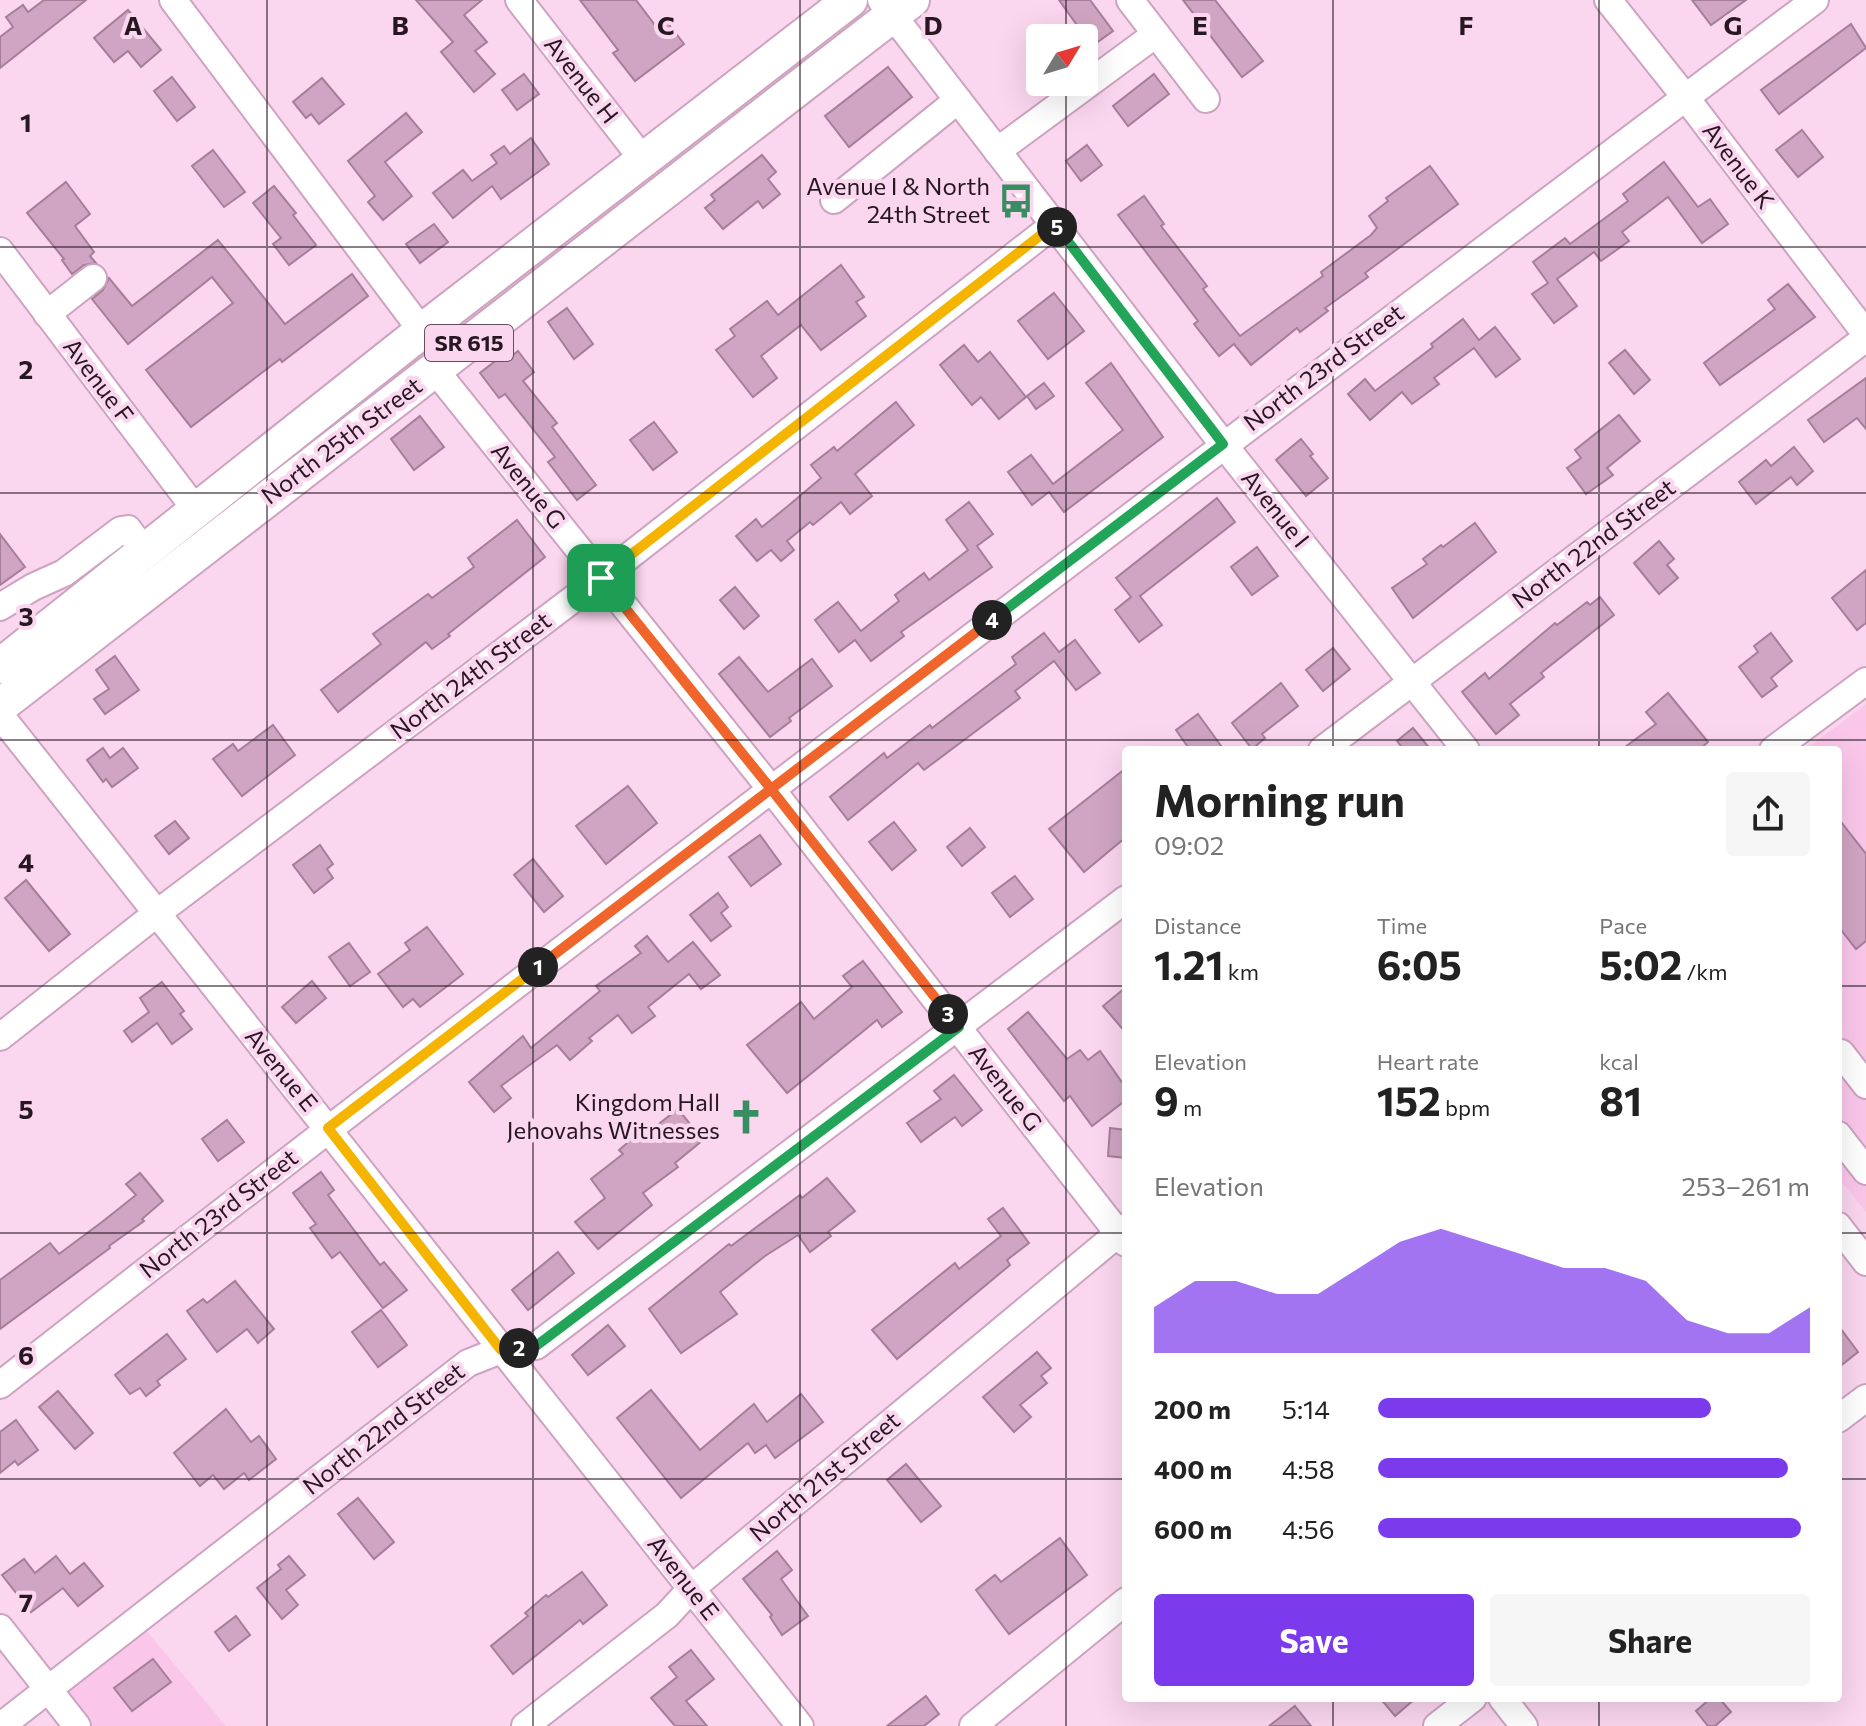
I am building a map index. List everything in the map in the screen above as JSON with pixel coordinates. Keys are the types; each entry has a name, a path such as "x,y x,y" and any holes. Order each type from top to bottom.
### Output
{"main road":[{"name":"North 25th Street","path":"0,706 9,665 144,551 850,0"},
{"name":"North 25th Street","path":"9,665 185,560 435,370 895,5"},
{"path":"435,370 433,347 446,330 585,220 598,196"},
{"path":"9,665 62,634 181,537 193,524 196,510"}],"street":[{"path":"173,0 422,331"},
{"name":"Avenue H","path":"519,0 644,161"},
{"path":"1130,0 1206,99"},
{"name":"Avenue K","path":"1608,0 1866,336"},
{"name":"North 23rd Street","path":"0,1385 328,1128 1223,444 1815,0"},
{"name":"Avenue I","path":"895,5 958,100 997,151 1223,444 1463,746"},
{"path":"997,151 1156,34"},
{"path":"834,200 958,100"},
{"name":"North 24th Street","path":"4,1025 601,578 1055,224"},
{"name":"Avenue F","path":"0,251 196,510"},
{"path":"47,314 93,278"},
{"name":"North 22nd Street","path":"1327,746 1866,336"},
{"name":"Avenue G","path":"435,370 1122,1234"},
{"path":"0,607 64,573 121,530 128,529 144,551"},
{"path":"1778,746 1866,681"},
{"name":"Avenue E","path":"0,715 800,1726"},
{"name":"North 22nd Street","path":"1,1726 468,1363 501,1350 536,1346 1122,902"},
{"path":"1842,1054 1866,1085"},
{"path":"1842,1140 1866,1171"},
{"path":"1842,1231 1866,1262"},
{"name":"North 21st Street","path":"525,1726 667,1615 692,1588 1122,1236"},
{"path":"1842,1416 1866,1398"},
{"path":"973,1726 1122,1604"},
{"path":"0,1628 77,1726"},
{"path":"1437,1726 1468,1702"},
{"path":"1505,1702 1524,1726"}],"shaded area":[{"path":"1866,704 1866,1212 1842,1182 1842,746 1810,746"},
{"path":"145,1629 226,1726 91,1726 63,1690"}],"building":[{"path":"44,0 86,0 0,68 0,37 13,27 6,17 23,5 28,12"},
{"path":"416,0 482,0 464,15 487,42 475,51 495,74 474,92 441,52 453,42"},
{"path":"580,0 636,0 658,29 667,22 684,44 635,81 613,53 618,50"},
{"path":"1059,0 1090,0 1113,31 1098,42 1098,24 1076,24"},
{"path":"1183,0 1215,0 1263,61 1242,77"},
{"path":"1692,0 1746,0 1711,25"},
{"path":"128,10 161,50 141,67 128,51 114,62 94,38"},
{"path":"1851,24 1866,48 1779,114 1761,90"},
{"path":"888,67 912,97 849,147 825,116"},
{"path":"524,74 539,94 517,110 502,90"},
{"path":"1154,74 1169,94 1128,126 1113,106"},
{"path":"172,77 195,107 177,121 154,91"},
{"path":"322,78 344,104 319,124 311,114 306,118 293,102"},
{"path":"406,113 422,132 385,162 412,196 383,220 368,202 375,196 348,161"},
{"path":"1802,130 1823,157 1798,177 1776,150"},
{"path":"531,138 549,164 501,199 492,186 453,218 433,193 463,170 472,181 497,163 491,155 504,146 510,154"},
{"path":"1087,145 1102,165 1081,181 1066,161"},
{"path":"213,150 245,192 224,207 192,166"},
{"path":"762,155 776,172 768,179 780,194 763,208 758,201 723,229 705,208 715,200 711,195"},
{"path":"1664,162 1698,207 1710,199 1728,224 1702,243 1668,197 1622,232 1629,241 1601,261 1594,252 1557,279 1577,306 1554,323 1532,294 1548,283 1533,262 1565,238 1570,244 1628,201 1623,194"},
{"path":"1430,166 1458,204 1365,273 1368,277 1325,308 1328,311 1300,332 1297,328 1251,365 1234,344 1219,356 1194,324 1198,321 1118,215 1144,196 1164,224 1161,226 1207,286 1203,289 1240,336 1323,276 1321,272 1371,235 1377,228 1369,216 1388,201 1386,198"},
{"path":"66,182 90,214 75,226 94,252 90,256 96,263 84,265 72,274 64,259 27,213"},
{"path":"274,186 316,245 289,265 273,244 281,238 253,203"},
{"path":"434,224 448,242 420,263 406,244"},
{"path":"218,240 285,324 352,274 368,296 191,427 146,370 233,303 212,277 128,344 92,299 103,290 109,278 132,306"},
{"path":"841,265 864,297 856,302 866,316 821,350 801,325 761,356 777,378 753,397 716,350 735,336 730,329 767,301 778,315"},
{"path":"1788,284 1815,317 1720,385 1704,363 1775,309 1768,300"},
{"path":"1054,293 1084,331 1048,359 1018,321"},
{"path":"567,308 593,344 574,359 548,322"},
{"path":"1463,319 1479,340 1495,327 1520,359 1496,377 1474,348 1434,378 1439,384 1412,404 1402,392 1370,420 1348,394 1365,379 1375,391 1433,347 1431,344"},
{"path":"964,345 978,362 990,352 1026,397 999,419 981,397 972,405 940,365"},
{"path":"1625,350 1650,380 1634,394 1609,363"},
{"path":"518,351 534,372 523,381 557,423 552,427 596,485 577,500 548,462 555,457 505,394 499,398 480,373 503,355 507,360"},
{"path":"1111,363 1163,437 1064,512 1049,492 1032,505 1008,472 1031,455 1053,484 1123,430 1086,383"},
{"path":"1866,378 1866,429 1857,418 1824,442 1808,420"},
{"path":"1044,383 1054,396 1036,409 1027,396"},
{"path":"896,402 914,425 855,474 872,496 850,514 841,502 813,525 810,522 787,541 794,550 781,561 771,550 757,561 736,536 756,519 762,527 788,506 821,478 811,465 834,447 837,451"},
{"path":"1619,415 1640,441 1607,468 1613,475 1586,494 1567,468 1581,458 1575,450"},
{"path":"420,416 444,447 414,470 391,439"},
{"path":"654,422 677,452 653,470 630,440"},
{"path":"1301,439 1328,478 1306,496 1276,460"},
{"path":"1794,447 1813,471 1797,485 1791,477 1756,504 1739,482 1766,460 1771,466"},
{"path":"1217,498 1235,522 1140,596 1162,625 1139,642 1115,610 1131,597 1116,578"},
{"path":"969,502 993,534 977,546 992,567 901,632 904,636 871,661 855,640 839,652 815,620 838,602 861,631 899,601 895,595 924,573 929,580 968,550 946,520"},
{"path":"517,520 545,557 448,634 450,636 432,649 426,642 338,712 321,690 381,644 373,634 428,594 432,598 474,567 468,558"},
{"path":"1475,523 1496,552 1413,618 1392,588 1427,564 1423,559"},
{"path":"0,534 25,567 0,585"},
{"path":"1659,541 1674,559 1667,565 1678,578 1659,594 1634,563"},
{"path":"1257,547 1278,576 1252,595 1231,567"},
{"path":"1866,570 1866,623 1857,630 1832,598"},
{"path":"735,587 759,616 744,629 720,600"},
{"path":"1600,597 1614,615 1541,673 1544,677 1510,704 1519,715 1496,734 1462,692 1485,673 1489,679 1555,623 1557,625 1587,602 1590,605"},
{"path":"1044,633 1059,652 1075,640 1100,673 1076,690 1054,661 1015,691 1020,698 924,770 918,763 848,820 830,797 884,753 887,758 930,725 932,728 1016,664 1012,657"},
{"path":"1771,633 1792,661 1771,678 1777,686 1762,697 1739,667 1758,652 1754,646"},
{"path":"1333,648 1350,669 1323,691 1306,670"},
{"path":"115,656 139,690 105,714 94,699 109,689 96,670"},
{"path":"739,657 768,692 812,659 832,686 789,718 791,721 770,737 719,674"},
{"path":"1281,683 1298,706 1262,734 1265,738 1256,746 1250,746 1232,723"},
{"path":"1668,693 1708,742 1704,746 1626,746 1656,724 1646,712"},
{"path":"1198,714 1221,746 1187,746 1176,730"},
{"path":"273,725 295,755 242,796 213,759 233,744 238,751"},
{"path":"1413,728 1428,746 1401,746 1397,741"},
{"path":"103,748 110,758 123,748 138,768 112,787 106,779 103,782 87,760"},
{"path":"1122,771 1122,840 1084,872 1049,829"},
{"path":"628,786 657,823 606,864 576,826"},
{"path":"175,821 189,838 169,854 155,836"},
{"path":"894,822 916,850 892,870 869,842"},
{"path":"1842,823 1866,854 1866,941 1856,949 1842,931"},
{"path":"970,828 985,847 962,866 947,847"},
{"path":"760,835 781,864 751,886 729,857"},
{"path":"320,845 333,864 327,869 333,878 314,893 293,865"},
{"path":"533,859 563,896 544,912 514,875"},
{"path":"1015,876 1033,899 1010,917 992,893"},
{"path":"26,880 70,934 49,951 5,898"},
{"path":"718,893 728,907 721,913 731,926 711,941 690,915"},
{"path":"427,927 463,974 420,1007 413,999 403,1007 378,974 410,950 405,943"},
{"path":"647,936 668,962 693,942 720,975 701,989 689,974 648,1007 655,1016 632,1033 618,1015 589,1038 592,1041 570,1060 557,1045 501,1086 511,1098 494,1112 469,1082 523,1036 531,1048 600,991 596,986 641,953 635,946"},
{"path":"349,943 370,972 350,986 329,957"},
{"path":"863,961 902,1012 882,1027 877,1020 787,1093 747,1045 801,1002 814,1019 852,987 843,976"},
{"path":"312,981 326,998 296,1023 282,1007"},
{"path":"162,982 184,1011 180,1014 192,1029 172,1044 157,1023 132,1042 124,1031 149,1012 140,998"},
{"path":"1122,990 1122,1028 1103,1006"},
{"path":"1028,1012 1067,1059 1080,1050 1088,1060 1100,1051 1122,1082 1122,1103 1092,1126 1070,1096 1064,1101 1008,1029"},
{"path":"954,1075 982,1110 962,1126 955,1117 921,1142 907,1123 941,1099 934,1091"},
{"path":"678,1109 703,1140 675,1163 678,1167 643,1193 652,1205 598,1249 575,1222 605,1198 591,1179 623,1154 619,1150 639,1133 642,1137"},
{"path":"227,1120 244,1142 218,1161 202,1139"},
{"path":"1110,1128 1122,1130 1122,1158 1108,1156"},
{"path":"321,1172 334,1190 328,1195 380,1265 384,1262 407,1290 383,1308 340,1252 332,1258 310,1228 316,1224 293,1193"},
{"path":"140,1173 163,1201 110,1248 0,1329 0,1280 50,1243 59,1254 102,1222 136,1195 126,1184"},
{"path":"827,1178 855,1211 828,1232 831,1236 810,1252 798,1235 765,1256 720,1292 737,1314 681,1353 649,1309 729,1244 731,1246"},
{"path":"1003,1208 1029,1243 1007,1260 1010,1265 897,1359 872,1330 955,1263 959,1269 1001,1236 988,1219"},
{"path":"558,1252 574,1273 528,1310 512,1290"},
{"path":"235,1281 274,1329 258,1343 247,1329 217,1352 187,1311 203,1299 207,1303"},
{"path":"381,1310 407,1345 378,1367 352,1332"},
{"path":"608,1325 625,1346 588,1375 572,1355"},
{"path":"1842,1330 1858,1352 1842,1365"},
{"path":"167,1334 186,1359 157,1381 160,1385 146,1396 140,1388 130,1394 115,1375"},
{"path":"1037,1352 1051,1368 1041,1376 1047,1383 1020,1405 1031,1417 1014,1432 983,1397"},
{"path":"651,1390 700,1450 754,1404 767,1422 801,1394 823,1422 775,1458 766,1445 755,1453 748,1443 681,1498 617,1418"},
{"path":"58,1391 93,1433 75,1449 39,1407"},
{"path":"226,1409 251,1442 259,1436 276,1459 249,1480 244,1473 224,1489 213,1475 200,1486 174,1453"},
{"path":"16,1420 38,1450 18,1465 15,1461 0,1473 0,1432"},
{"path":"906,1464 941,1506 921,1522 887,1480"},
{"path":"358,1498 394,1542 374,1559 338,1514"},
{"path":"1060,1538 1087,1575 1009,1634 976,1590 995,1575 1001,1582"},
{"path":"777,1551 792,1570 781,1579 808,1616 782,1635 770,1617 772,1615 743,1579"},
{"path":"56,1556 70,1574 84,1563 103,1586 78,1606 63,1588 31,1612 2,1575 24,1559 35,1573"},
{"path":"289,1556 305,1575 286,1590 298,1605 282,1619 257,1588 281,1569 278,1565"},
{"path":"582,1572 607,1605 583,1624 580,1620 513,1674 491,1646 528,1616 525,1613 546,1595 548,1597"},
{"path":"236,1616 250,1635 229,1651 215,1632"},
{"path":"691,1650 714,1679 686,1701 707,1726 675,1726 651,1698 677,1677 669,1667"},
{"path":"153,1659 171,1682 132,1711 114,1688"},
{"path":"926,1696 939,1714 924,1726 887,1726"},
{"path":"1383,1702 1411,1702 1395,1716"},
{"path":"1706,1702 1722,1702 1731,1712 1715,1726 1708,1726 1696,1711"},
{"path":"1295,1706 1311,1726 1269,1726"}],"place":[{"name":"Avenue I & North 24th Street","path":"1016,201"},
{"name":"Kingdom Hall Jehovahs Witnesses","path":"746,1117"}],"route":[{"path":"601,578 771,789 328,1128 501,1350 536,1346 959,1027 771,789 1223,444 1055,224 601,578"}]}
